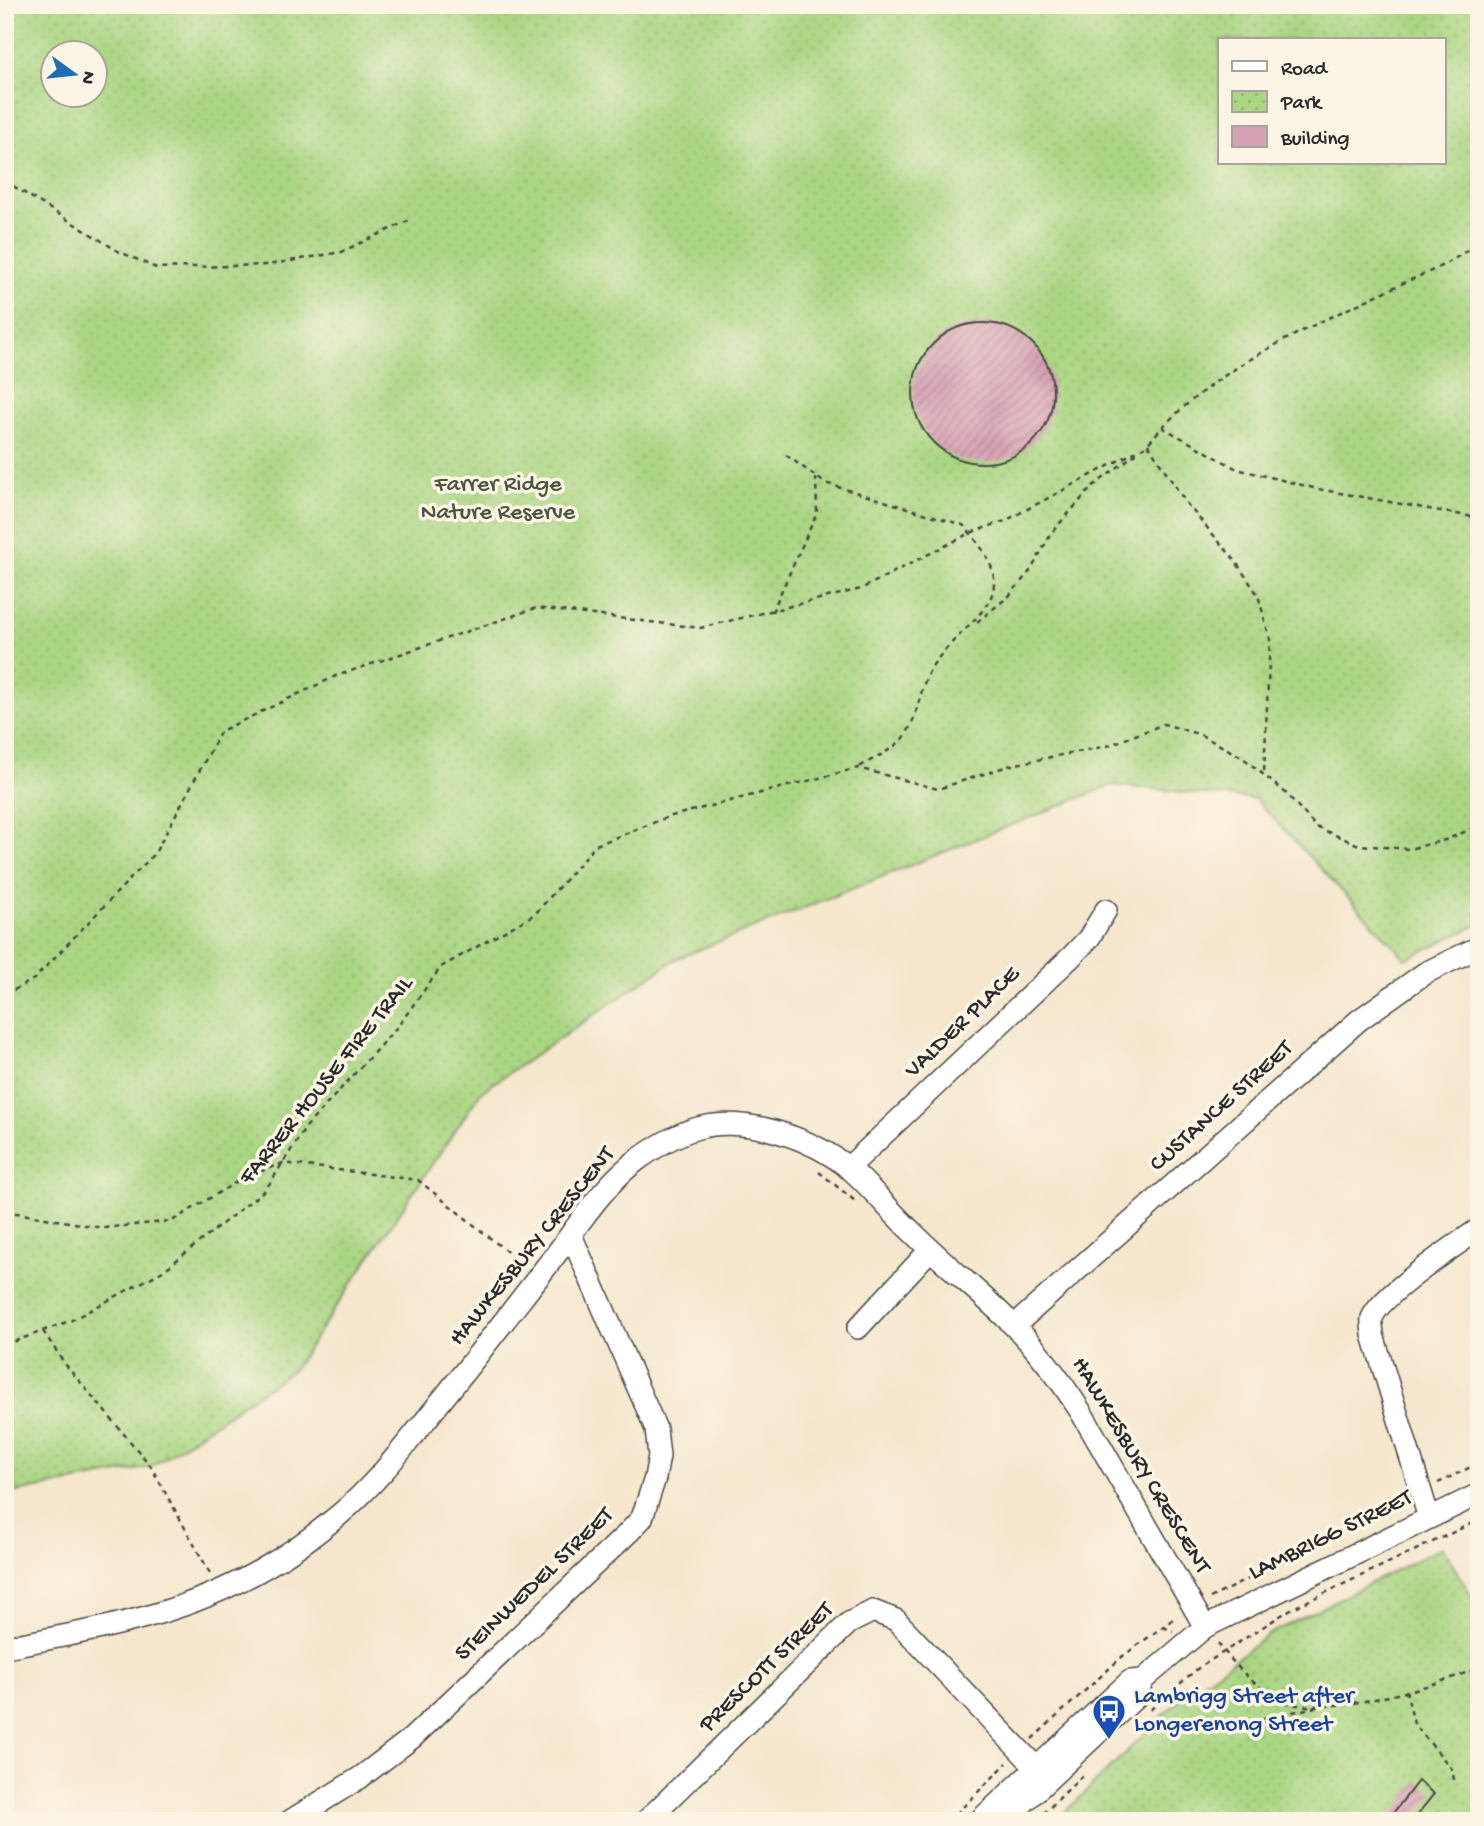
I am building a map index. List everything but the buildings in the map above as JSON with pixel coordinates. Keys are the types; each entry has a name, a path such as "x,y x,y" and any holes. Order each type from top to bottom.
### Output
{"street":[{"name":"VALDER PLACE","path":"848,1168 1071,957 1089,938 1106,910"},
{"name":"CUSTANCE STREET","path":"1014,1326 1359,1020 1425,973 1479,947"},
{"name":"HAWKESBURY CRESCENT","path":"5,1647 143,1620 220,1592 296,1550 342,1514 427,1419 571,1235 634,1162 677,1135 702,1127 760,1129 794,1138 848,1168 930,1250 1014,1326 1049,1366 1081,1412 1205,1627"},
{"path":"1429,1518 1373,1335 1372,1318 1385,1303 1436,1259 1479,1229"},
{"name":"STEINWEDEL STREET","path":"290,1821 362,1777 412,1738 642,1518 659,1455 656,1429 571,1235"},
{"path":"858,1328 930,1250"},
{"name":"LAMBRIGG STREET","path":"1003,1821 1041,1773 1130,1681 1143,1680 1205,1627 1479,1494"},
{"name":"PRESCOTT STREET","path":"646,1821 849,1623 873,1611 896,1620 1041,1773"},
{"name":"LAMBRIGG STREET","path":"979,1821 1041,1773"}],"path":[{"path":"5,181 118,251 156,268 267,265 341,252 410,220"},
{"path":"972,626 1009,596 1031,570 1052,532 1092,487 1147,445 1161,427 1203,391 1287,338 1436,270 1478,241"},
{"path":"1161,427 1237,469 1318,489 1479,518"},
{"path":"5,995 34,979 155,853 221,731 336,676 536,608 701,628 861,589 970,533 1005,521 1147,445"},
{"path":"1147,445 1186,503 1234,559 1258,595 1270,639 1264,775"},
{"path":"786,454 825,483 963,526 989,559 993,584 985,611 933,666 917,701 909,729 902,740 858,768"},
{"path":"772,612 817,513 816,477"},
{"name":"FARRER HOUSE FIRE TRAIL","path":"5,1345 72,1320 163,1270 266,1189 306,1127 398,1026 441,967 535,914 596,845 668,817 815,776 858,768 938,789 1011,765 1107,746 1164,724 1201,735 1242,757 1287,794 1316,827 1359,845 1409,849 1445,840 1479,826"},
{"path":"5,1212 103,1228 172,1221 243,1178 283,1163 418,1181 539,1276"},
{"path":"43,1331 65,1364 150,1465 220,1592"},
{"path":"1128,1730 1197,1669 1291,1609 1479,1520"},
{"path":"1205,1627 1240,1671 1278,1700 1321,1707 1329,1708 1443,1682 1479,1668"},
{"path":"1406,1690 1414,1724 1452,1769 1455,1785"},
{"path":"1134,1725 1215,1728 1321,1707"},
{"path":"1437,1763 1441,1758"},
{"path":"1036,1821 1091,1766"}],"green space":[{"name":"Farrer Ridge Nature Reserve","path":"5,5 1479,5 1479,924 1406,959 1255,799 1112,785 676,959 481,1092 294,1369 151,1467 5,1494"},
{"path":"1442,1547 1479,1608 1479,1821 1056,1821 1178,1701 1269,1634"}],"place":[{"name":"Lambrigg Street after Longerenong Street","path":"1109,1741"}]}
